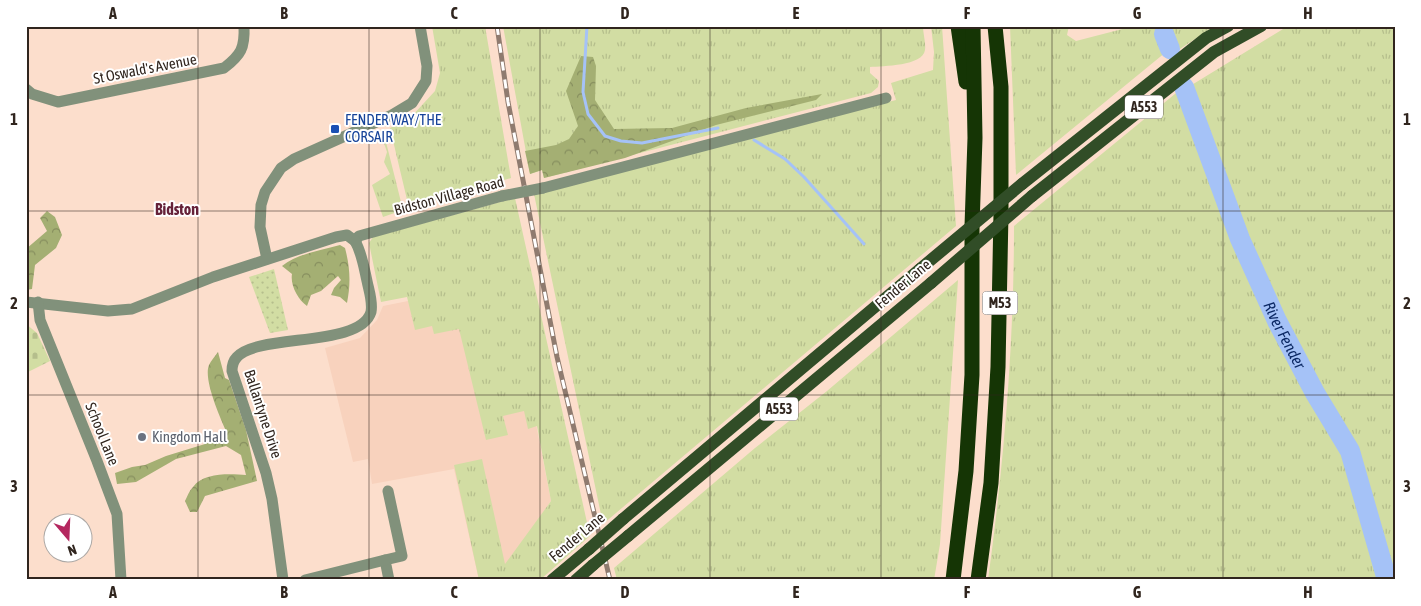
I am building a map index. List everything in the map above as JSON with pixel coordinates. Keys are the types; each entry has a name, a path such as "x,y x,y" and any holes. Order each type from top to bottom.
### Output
{"highway":[{"name":"M53","path":"958,26 975,138"},
{"name":"M53","path":"953,580 966,471 972,374 972,226 975,138 972,26"},
{"name":"M53","path":"978,580 991,483 998,367 1001,87 994,26"}],"main road":[{"name":"Fender Lane","path":"552,580 1022,184 1206,38 1228,26"},
{"name":"Fender Lane","path":"576,580 1032,196 1214,52 1261,26"}],"street":[{"name":"St Oswald's Avenue","path":"26,89 32,94 58,102 224,68 234,60 242,49 244,26"},
{"path":"266,259 260,227 261,204 265,192 280,168 392,115 412,103 426,81 427,66 420,26"},
{"name":"Bidston Village Road","path":"355,241 359,236 502,196 543,188 886,98"},
{"path":"32,302 108,311 132,309 213,277 336,237 346,235 355,241"},
{"name":"Ballantyne Drive","path":"283,580 272,499 266,473 232,371 232,365 236,358 244,352 259,347 333,334 362,324 370,312 372,302 361,254 355,241"},
{"name":"School Lane","path":"32,302 117,514 121,580"},
{"path":"305,580 402,556 388,491"},
{"path":"384,560 389,580"}],"shaded area":[{"path":"508,281 551,501 493,580 479,580 454,469 372,484 368,459 353,462 325,348 360,338 377,320 383,306"}],"green space":[{"path":"432,26 485,26 511,178 409,208 390,128 411,117 435,91 440,73"},
{"path":"503,26 923,26 925,50 923,55 910,62 870,67 870,73 879,81 878,87 871,93 544,178 542,170 530,174"},
{"path":"931,26 942,26 956,226 603,524 534,194 896,100 891,83 933,70 934,52"},
{"path":"1010,26 1069,26 1067,35 1076,41 1134,26 1214,26 1180,49 1177,43 1016,175"},
{"path":"1288,26 1395,26 1395,580 1392,580 1362,477 1341,429 1271,299 1239,222 1190,86"},
{"path":"581,56 593,57 596,66 595,100 614,129 672,128 746,108 822,94 816,100 716,125 625,158 544,178 542,170 530,174 525,151 556,145 569,139 578,126 566,91"},
{"path":"1181,89 1248,272 1279,335 1344,455 1368,527 1382,580 988,580 999,492 1007,403 1014,271 1014,226"},
{"path":"384,134 403,210 383,217 372,185 390,174 384,162 387,152 382,137"},
{"path":"515,198 590,536 540,580 479,580 454,465 482,459 505,564 551,501 537,426 528,429 524,411 503,416 508,435 486,440 459,329 434,334 432,326 415,330 407,297 381,302 369,243 373,237"},
{"path":"47,211 55,217 62,235 56,248 35,265 32,289 26,290 26,249 47,231 40,218"},
{"path":"340,245 345,248 349,268 347,303 340,297 331,295 341,280 338,276 321,291 311,295 307,306 295,292 292,274 282,266 302,255"},
{"path":"274,269 288,330 270,333 249,277"},
{"path":"958,280 940,544 934,580 617,580 614,568"},
{"path":"26,324 37,333 50,361 26,373"},
{"path":"218,352 225,378 229,380 246,430 257,481 205,496 197,512 190,512 185,501 190,490 198,482 210,476 246,475 241,455 226,446 176,459 136,482 117,484 115,473 145,465 166,456 205,444 226,431 208,379 209,365"}],"waterway":[{"path":"587,26 583,92 588,114 605,136 621,141 642,143 718,128"},
{"name":"River Fender","path":"1164,34 1170,49"},
{"name":"River Fender","path":"1184,87 1240,239 1277,321 1315,393 1350,451 1387,580"},
{"path":"754,140 785,159 804,177 864,244"},
{"path":"1384,570 1395,568"}],"railway":[{"path":"497,26 508,102 557,357 610,580"}],"place":[{"name":"FENDER WAY/THE CORSAIR","path":"335,129"},
{"name":"Kingdom Hall","path":"142,437"}],"district":[{"name":"Bidston","path":"177,209"}]}
